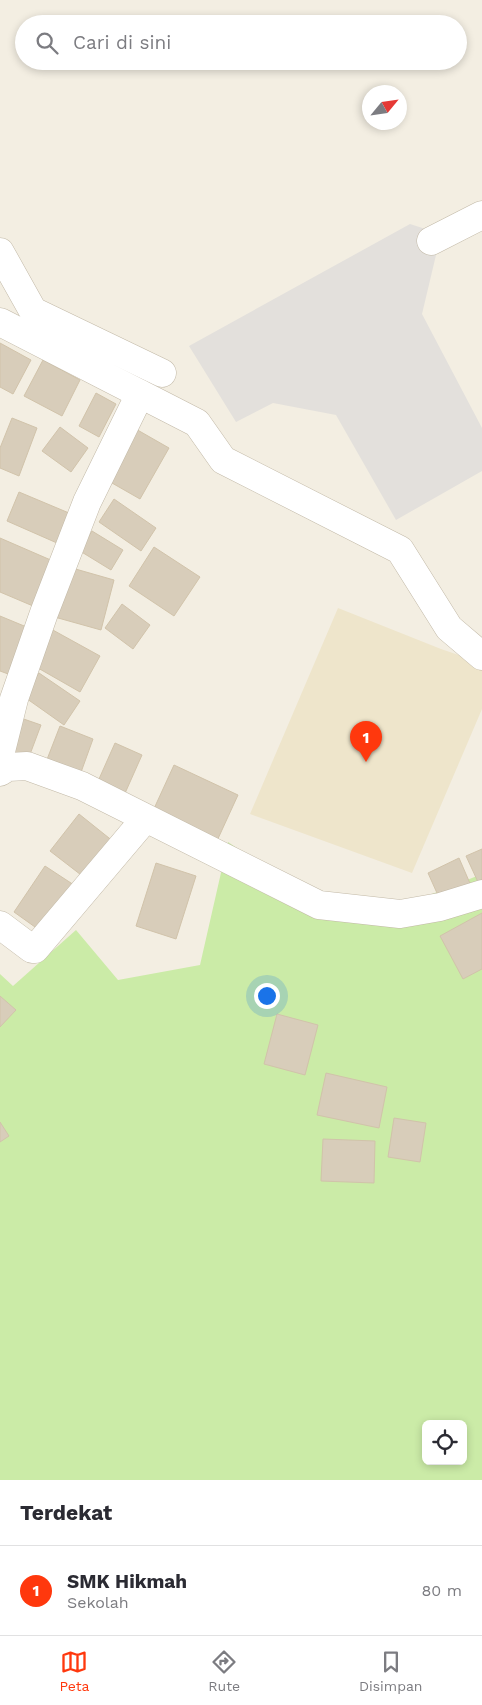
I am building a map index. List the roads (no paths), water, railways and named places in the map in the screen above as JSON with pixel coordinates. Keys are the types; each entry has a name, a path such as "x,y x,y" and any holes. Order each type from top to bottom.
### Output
{"street":[{"path":"431,241 482,214"},
{"path":"3,270 33,311 162,373"},
{"path":"0,322 196,423 223,460 400,550 449,628 482,656"},
{"path":"0,755 14,699 44,613 88,502 140,394"},
{"path":"0,772 8,768 27,766 82,786 319,905 400,914 440,907 482,894"},
{"path":"0,925 32,949 35,949 145,818"}],"place":[{"name":"SMK Hikmah","path":"366,762"}]}
